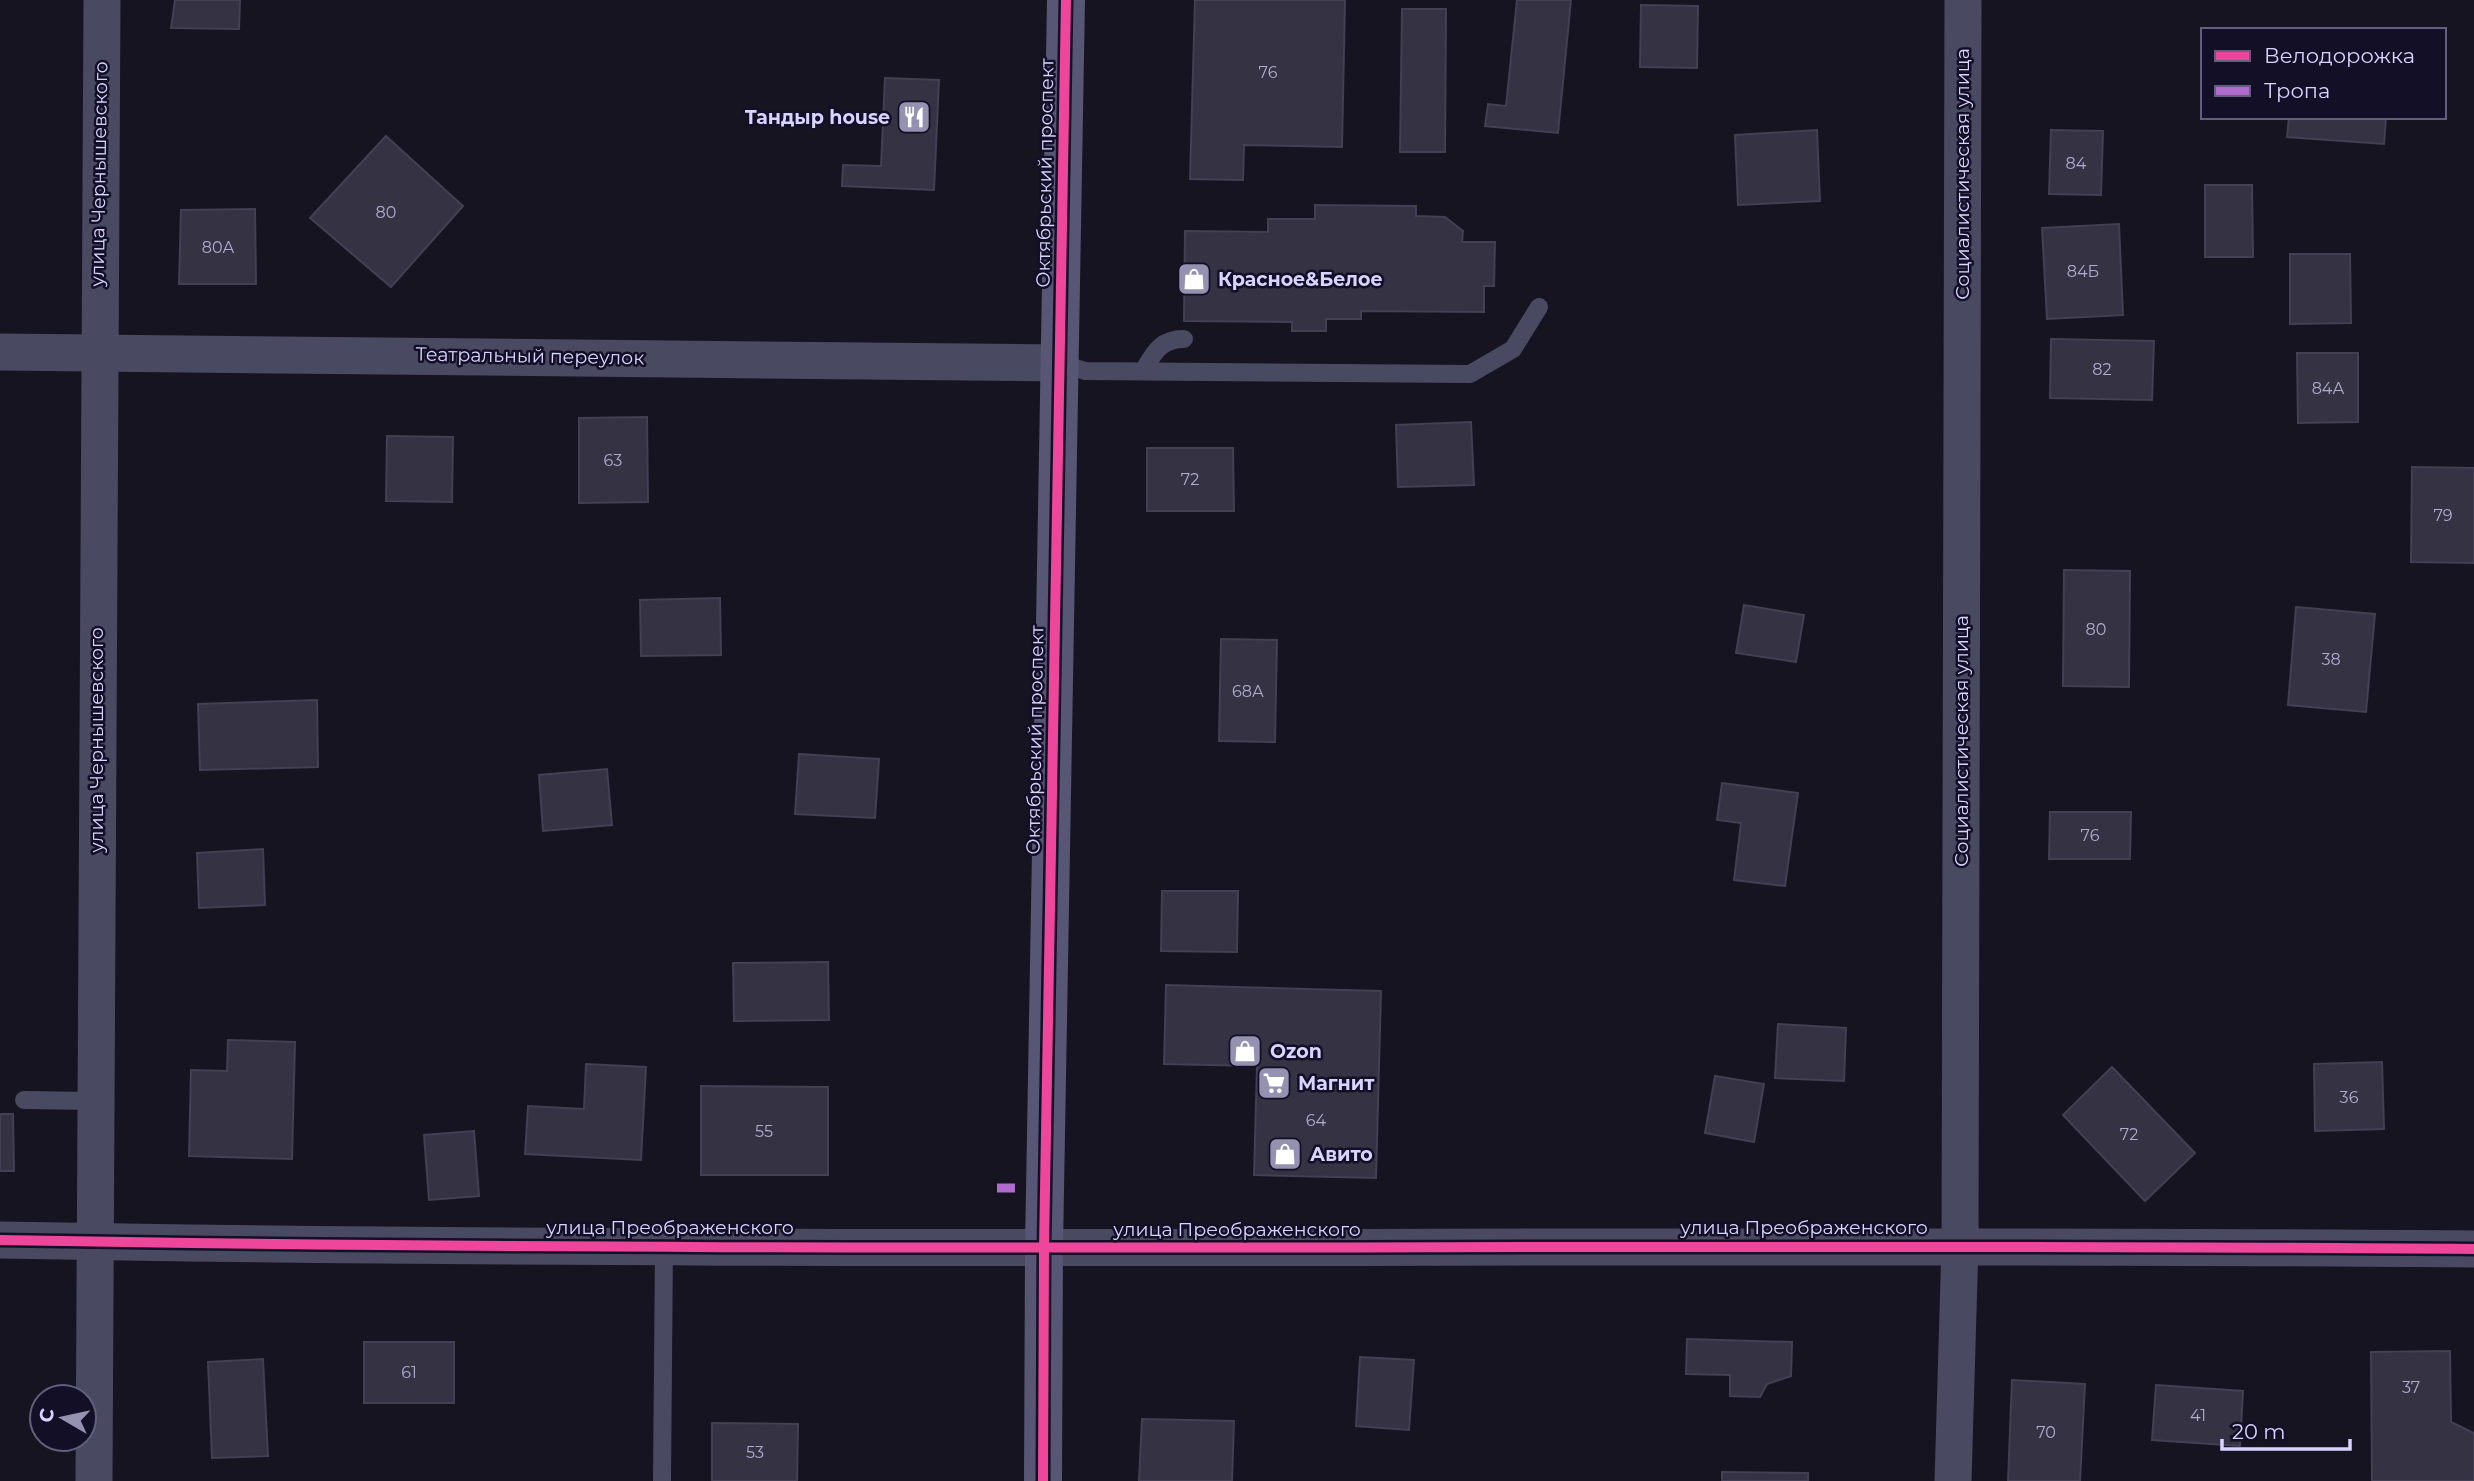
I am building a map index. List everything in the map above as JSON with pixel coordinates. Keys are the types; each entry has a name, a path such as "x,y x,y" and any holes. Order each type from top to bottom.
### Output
{"street":[{"name":"улица Чернышевского","path":"94,1481 97,351 102,0"},
{"name":"Октябрьский проспект","path":"1043,1481 1044,1247 1066,0"},
{"name":"Социалистическая улица","path":"1953,1481 1960,1245 1963,0"},
{"name":"Театральный переулок","path":"0,352 1060,363"},
{"name":"улица Преображенского","path":"0,1240 1044,1247 1960,1245 2474,1249"}],"lane":[{"path":"1060,363 1085,371 1470,374 1513,349 1539,307"},
{"path":"1143,372 1158,346 1171,339 1184,339"},
{"path":"24,1100 95,1101"},
{"path":"662,1481 664,1245"}],"building":[{"path":"175,0 240,0 239,29 171,28"},
{"path":"1195,0 1345,0 1342,147 1244,145 1243,180 1190,179"},
{"path":"1517,0 1571,0 1558,133 1485,126 1488,104 1506,106"},
{"path":"1641,5 1698,6 1697,68 1640,67"},
{"path":"1402,9 1446,9 1445,152 1400,152"},
{"path":"885,78 939,80 934,190 842,186 843,165 881,166"},
{"path":"2289,119 2386,119 2384,144 2287,137"},
{"path":"1817,130 1820,201 1738,205 1735,135"},
{"path":"2051,130 2103,131 2101,195 2049,194"},
{"path":"386,136 463,206 391,287 310,218"},
{"path":"2205,185 2252,185 2253,257 2205,257"},
{"path":"1315,205 1416,206 1416,216 1445,217 1463,231 1462,242 1495,242 1494,286 1484,286 1484,312 1361,311 1361,319 1326,319 1326,331 1292,331 1292,322 1184,321 1185,231 1268,232 1268,219 1315,219"},
{"path":"255,209 256,284 179,284 181,210"},
{"path":"2119,224 2123,315 2047,319 2042,228"},
{"path":"2290,254 2350,254 2351,323 2290,324"},
{"path":"2051,339 2154,341 2152,400 2050,398"},
{"path":"2297,353 2358,353 2358,422 2298,423"},
{"path":"647,417 648,502 579,503 579,418"},
{"path":"1471,422 1474,485 1398,487 1396,425"},
{"path":"387,436 453,437 452,502 386,501"},
{"path":"1147,448 1233,448 1234,511 1147,511"},
{"path":"2412,467 2474,468 2474,563 2411,562"},
{"path":"2064,570 2130,571 2129,687 2063,686"},
{"path":"720,598 721,655 641,656 640,600"},
{"path":"1744,605 1804,615 1796,662 1736,653"},
{"path":"2296,607 2375,614 2366,712 2288,705"},
{"path":"1221,639 1277,640 1275,742 1219,741"},
{"path":"317,700 318,767 200,770 198,704"},
{"path":"799,754 879,759 875,818 795,814"},
{"path":"607,769 612,825 543,831 539,775"},
{"path":"1722,783 1798,793 1785,886 1734,880 1741,823 1717,820"},
{"path":"2050,812 2131,812 2130,859 2049,859"},
{"path":"263,849 265,905 199,908 197,853"},
{"path":"1162,891 1238,891 1237,952 1161,951"},
{"path":"828,962 829,1020 734,1021 733,963"},
{"path":"1166,985 1381,991 1376,1178 1254,1175 1257,1066 1164,1064"},
{"path":"1778,1024 1846,1028 1844,1081 1775,1078"},
{"path":"228,1040 295,1042 292,1159 189,1156 191,1070 227,1071"},
{"path":"2382,1062 2384,1129 2315,1131 2314,1064"},
{"path":"586,1064 646,1067 641,1160 525,1154 528,1106 584,1109"},
{"path":"2112,1067 2195,1153 2145,1201 2063,1115"},
{"path":"1715,1076 1764,1084 1754,1142 1705,1133"},
{"path":"701,1086 828,1087 828,1175 701,1175"},
{"path":"0,1114 13,1114 14,1171 0,1171"},
{"path":"474,1131 479,1196 429,1200 424,1135"},
{"path":"1687,1339 1792,1342 1791,1376 1767,1384 1760,1397 1730,1396 1730,1375 1686,1374"},
{"path":"364,1342 454,1342 454,1403 364,1403"},
{"path":"2450,1351 2451,1422 2474,1433 2474,1481 2372,1481 2371,1352"},
{"path":"1360,1357 1414,1360 1409,1430 1356,1426"},
{"path":"263,1359 268,1456 212,1458 208,1362"},
{"path":"2012,1380 2085,1384 2080,1481 2008,1481"},
{"path":"2156,1385 2243,1391 2240,1446 2152,1440"},
{"path":"1142,1419 1234,1421 1232,1481 1139,1481"},
{"path":"712,1423 798,1424 797,1481 712,1481"},
{"path":"1722,1472 1808,1473 1808,1481 1722,1481"}],"marked path":[{"path":"997,1188 1023,1188"}],"cycle path":[{"path":"1043,1481 1044,1247 1066,0"},
{"path":"0,1240 619,1247 2474,1249"}],"place":[{"name":"Тандыр house","path":"914,117"},
{"name":"Красное&Белое","path":"1194,279"},
{"name":"Ozon","path":"1245,1051"},
{"name":"Магнит","path":"1274,1083"},
{"name":"Авито","path":"1285,1154"}]}
